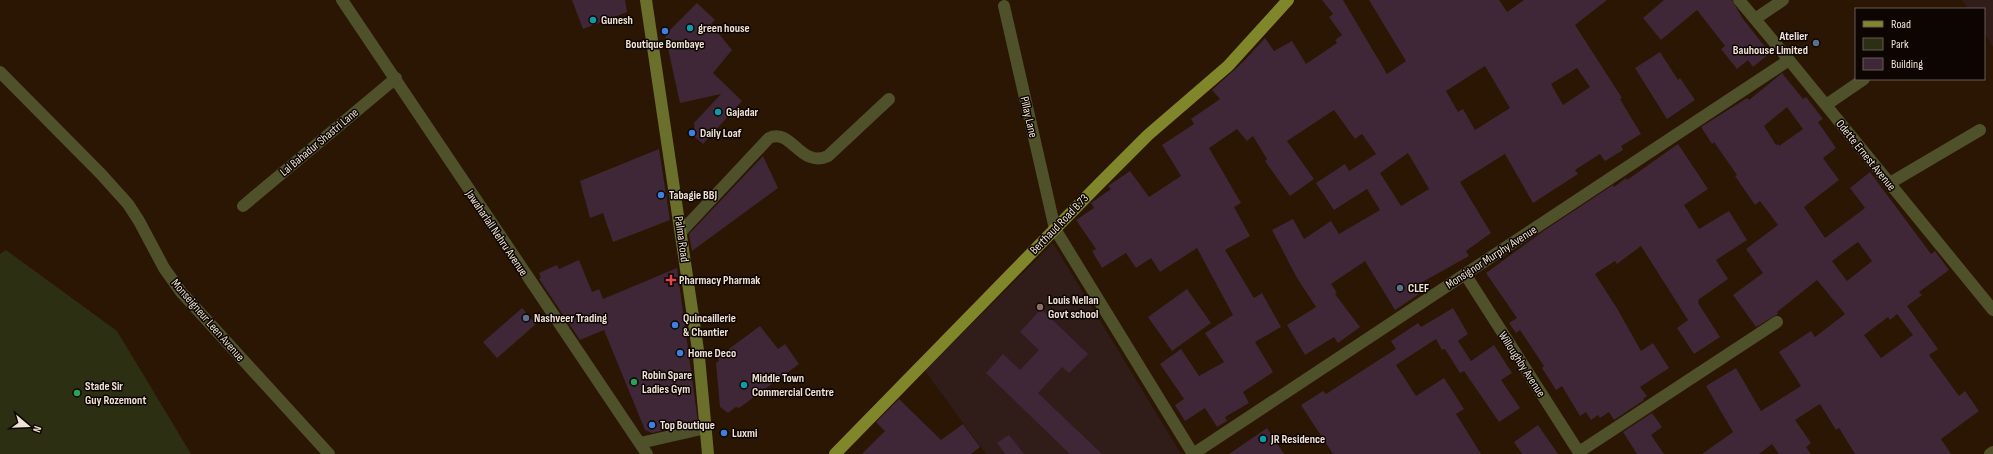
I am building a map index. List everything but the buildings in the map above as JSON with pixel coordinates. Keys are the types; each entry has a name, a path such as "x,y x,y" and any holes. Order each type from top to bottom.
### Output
{"main road":[{"name":"Palma Road","path":"646,0 699,357 708,454"},
{"name":"Berthaud Road B.73","path":"835,454 1148,135 1228,66 1288,0"}],"street":[{"name":"Jawaharlall Nehru Avenue","path":"342,0 396,78 494,229 647,454"},
{"name":"Odette Ernest Avenue","path":"1739,0 1993,310"},
{"path":"1755,19 1782,0"},
{"name":"Pillay Lane","path":"1004,6 1055,229 1193,454"},
{"name":"Monsignor Murphy Avenue","path":"1193,454 1789,60"},
{"name":"Monseigneur Leen Avenue","path":"0,72 101,174 128,204 139,220 164,268 181,292 329,454"},
{"name":"Lal Bahadur Shastri Lane","path":"243,206 396,78"},
{"path":"1826,105 1863,80"},
{"path":"681,232 773,135 784,138 809,157 822,159 828,156 889,99"},
{"path":"1890,183 1980,130"},
{"name":"Willoughby Avenue","path":"1465,274 1580,453"},
{"path":"1580,453 1777,322"},
{"path":"640,443 706,428"}],"shaded area":[{"path":"1962,0 1993,0 1993,47 1985,35 1985,8 1967,8"},
{"name":"Louis Nellan Govt school","path":"1053,243 1181,454 986,454 925,371"}],"green space":[{"name":"Stade Sir Guy Rozemont","path":"6,250 117,331 191,454 0,454 0,254"}],"place":[{"name":"Gunesh","path":"593,20"},
{"name":"green house","path":"690,28"},
{"name":"Boutique Bombaye","path":"665,31"},
{"name":"Atelier Bauhouse Limited","path":"1816,43"},
{"name":"Gajadar","path":"718,112"},
{"name":"Daily Loaf","path":"692,133"},
{"name":"Tabagie BBJ","path":"661,195"},
{"name":"Pharmacy Pharmak","path":"671,280"},
{"name":"CLEF","path":"1400,288"},
{"name":"Louis Nellan Govt school","path":"1040,307"},
{"name":"Nashveer Trading","path":"526,318"},
{"name":"Quincaillerie & Chantier","path":"675,325"},
{"name":"Home Deco","path":"680,353"},
{"name":"Robin Spare Ladies Gym","path":"634,382"},
{"name":"Middle Town Commercial Centre","path":"744,385"},
{"name":"Stade Sir Guy Rozemont","path":"77,393"},
{"name":"Top Boutique","path":"652,425"},
{"name":"Luxmi","path":"724,433"},
{"name":"JR Residence","path":"1263,439"}]}
